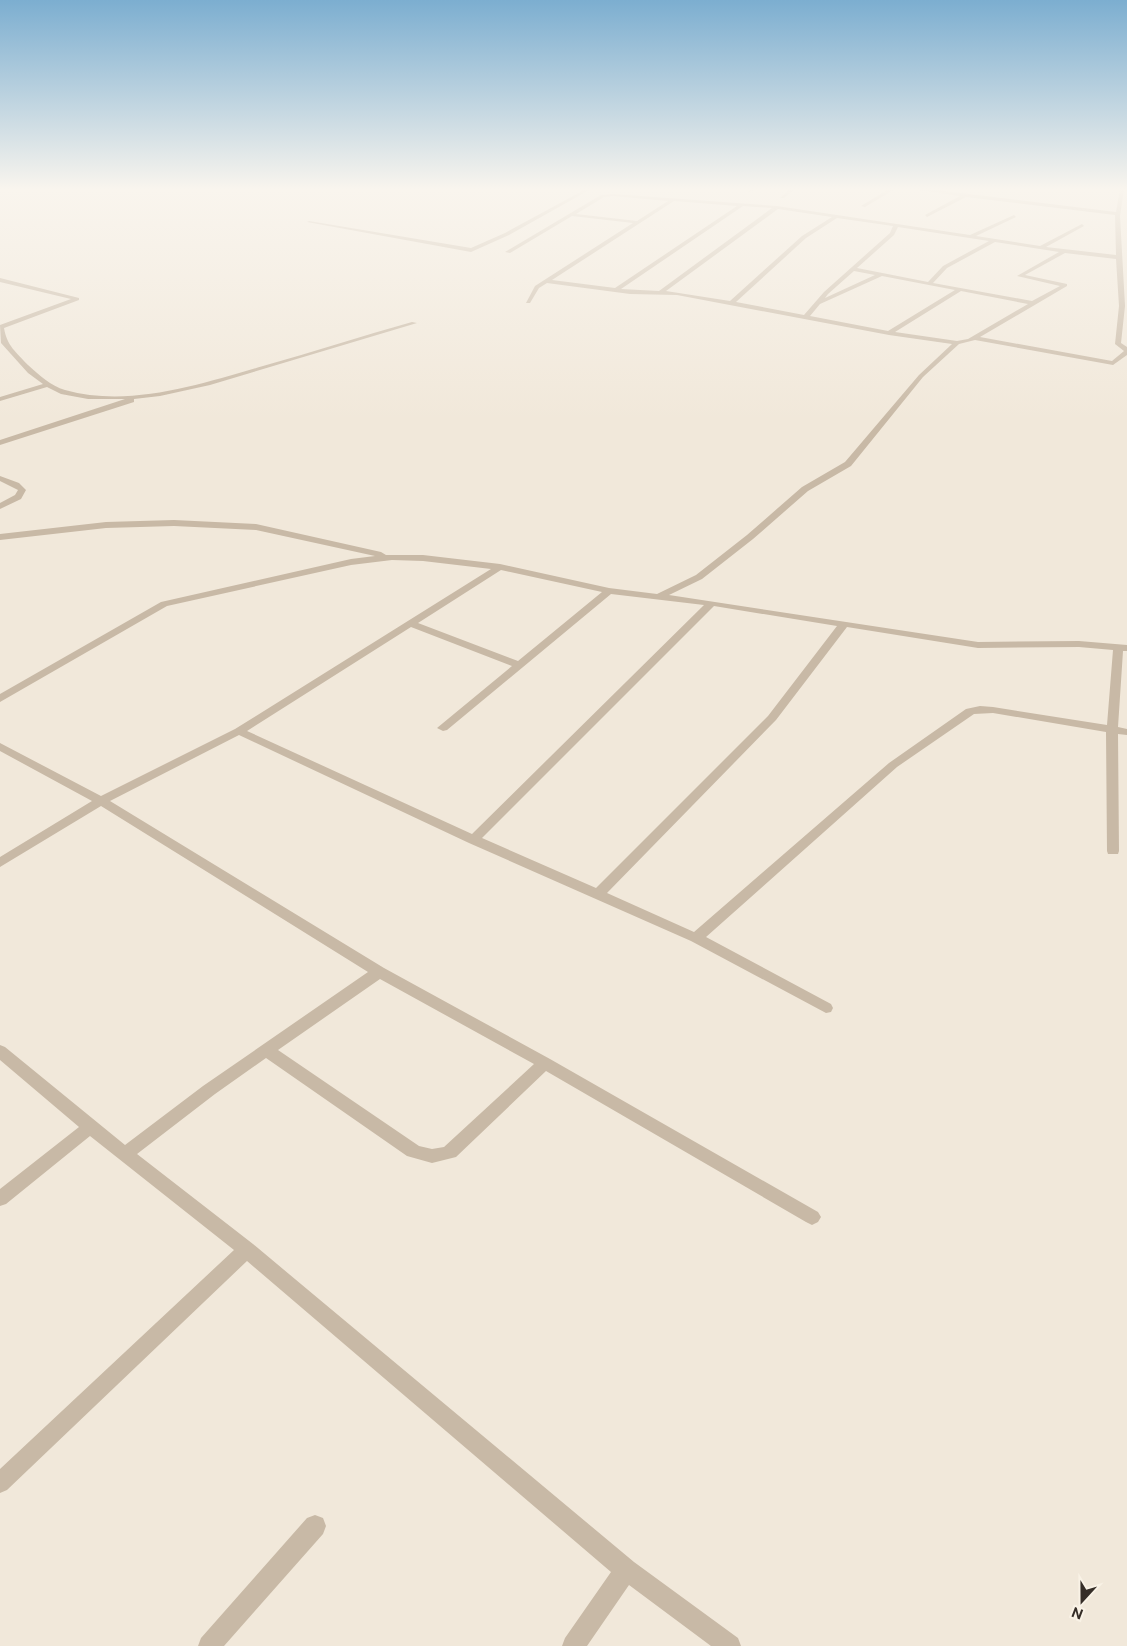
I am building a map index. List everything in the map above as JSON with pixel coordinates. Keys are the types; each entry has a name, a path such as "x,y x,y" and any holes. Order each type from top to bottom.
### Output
{"street":[{"path":"528,302 537,287 571,266"},
{"path":"616,290 652,266"},
{"path":"660,293 697,266"},
{"path":"732,303 773,266"},
{"path":"807,316 826,293 856,266"},
{"path":"930,283 947,266"},
{"path":"546,282 616,290 677,293 807,316 889,333 957,343 975,338 1065,285 1020,276 1039,266"},
{"path":"975,338 1112,363 1127,351 1118,344 1124,298 1119,266"},
{"path":"852,269 1032,303"},
{"path":"816,304 882,274"},
{"path":"0,280 77,299 1,327 3,342 48,385 63,392 140,397"},
{"path":"889,333 959,290"},
{"path":"0,443 140,397 191,388 414,323"},
{"path":"658,597 699,577 750,537 805,489 848,464 921,376 957,343"},
{"path":"0,399 48,385"},
{"path":"0,478 16,485 22,490 18,497 0,506"},
{"path":"0,537 106,525 174,523 247,527 303,537 392,557"},
{"path":"0,699 164,604 350,562 392,557 423,558 500,567 609,591 712,603 978,646 1079,644 1123,647 1112,729 1113,851"},
{"path":"0,863 101,801 240,731 500,567"},
{"path":"443,728 609,591"},
{"path":"473,840 712,603"},
{"path":"409,624 520,665"},
{"path":"598,894 772,718 844,624"},
{"path":"696,938 893,765 970,711 980,709 993,710 1127,732"},
{"path":"240,731 473,840 696,938 826,1008"},
{"path":"0,746 101,801 379,972 545,1063 812,1217"},
{"path":"124,1155 209,1090 379,972"},
{"path":"266,1050 413,1152 428,1158 439,1157 450,1152 545,1063"},
{"path":"0,1051 124,1155 247,1250 626,1570 730,1646"},
{"path":"0,1199 90,1127"},
{"path":"0,1483 247,1250"},
{"path":"208,1646 316,1526"},
{"path":"573,1646 626,1570"}]}
